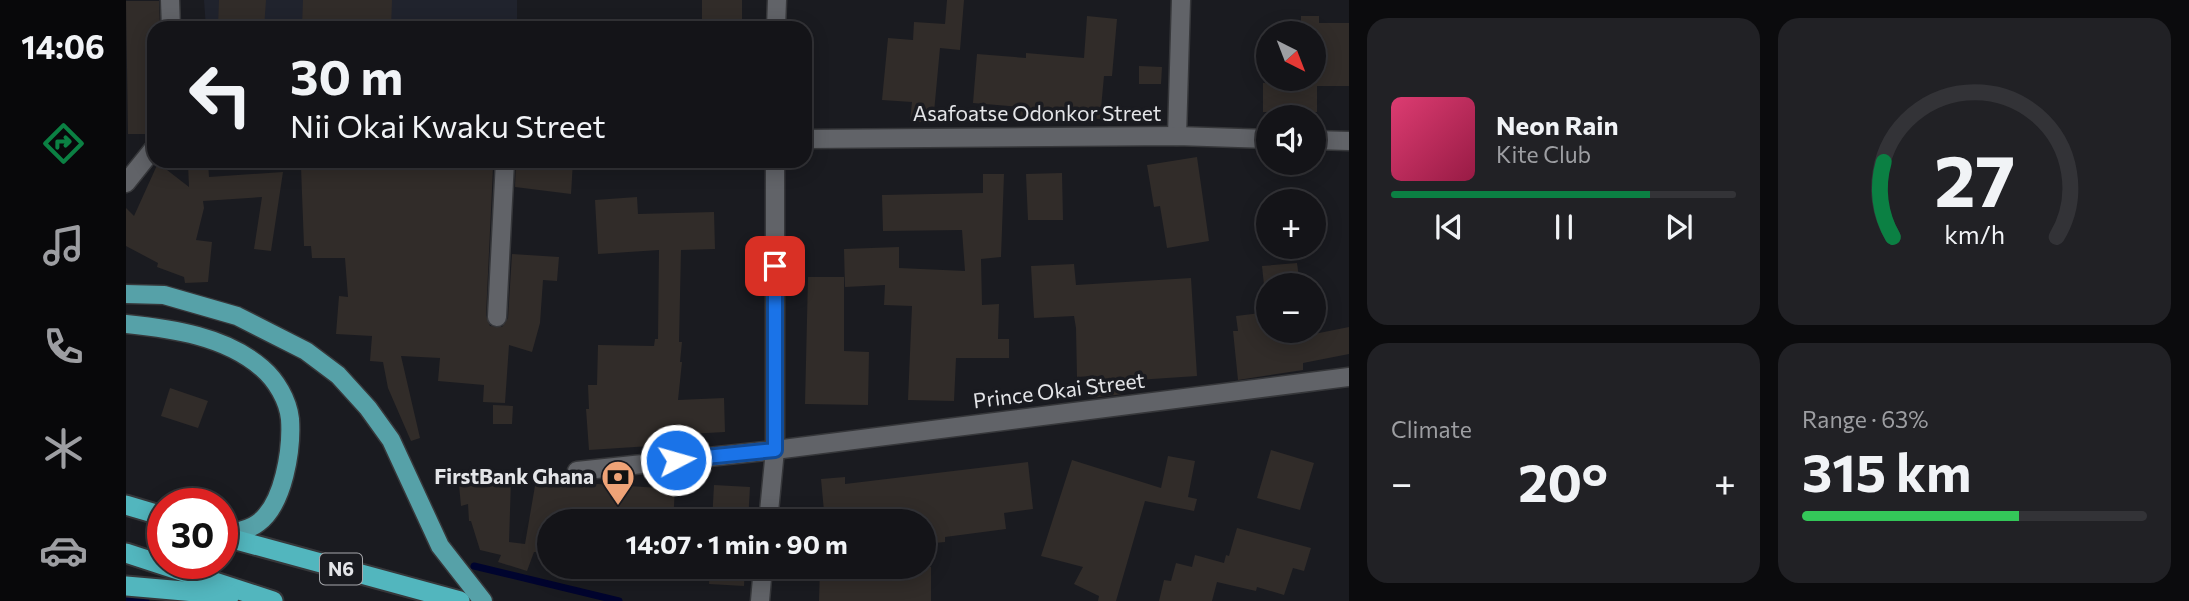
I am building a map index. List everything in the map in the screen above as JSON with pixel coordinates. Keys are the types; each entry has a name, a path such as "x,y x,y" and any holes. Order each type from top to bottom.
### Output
{"highway":[{"path":"126,505 147,511"},
{"name":"N6","path":"238,539 460,601"},
{"path":"126,552 265,599"},
{"path":"126,586 147,595 265,599"}],"main road":[{"path":"126,294 164,296 237,316 306,351 338,374 368,408 391,440 440,546 483,601"},
{"path":"126,324 164,328 221,343 247,356 264,369 285,399 290,417 289,446 279,495 259,523 238,531"}],"street":[{"path":"170,0 171,21"},
{"path":"776,21 777,0"},
{"path":"1177,136 1181,0"},
{"name":"Asafoatse Odonkor Street","path":"812,139 1177,136 1256,139"},
{"path":"1326,140 1349,141"},
{"path":"126,183 147,157"},
{"path":"497,317 505,168"},
{"path":"769,509 775,450 775,168"},
{"name":"Prince Okai Street","path":"577,471 775,450 1349,377"},
{"path":"751,601 761,584"}],"shaded area":[{"path":"204,0 517,0 517,21 206,21"}],"building":[{"path":"219,0 266,0 264,21 218,21"},
{"path":"303,0 392,0 391,21 302,21"},
{"path":"702,0 742,0 742,21 702,21"},
{"path":"947,0 964,0 960,50 940,48 933,123 910,121 912,102 882,100 888,38 913,40 914,22 945,24"},
{"path":"126,1 159,1 160,21 147,21 147,134 128,134"},
{"path":"1087,16 1117,19 1112,76 1104,76 1100,119 1053,116 1053,120 1020,117 1021,107 973,103 977,54 1026,58 1026,53 1084,58"},
{"path":"1301,16 1319,16 1319,21 1301,21"},
{"path":"1326,23 1349,23 1349,86 1326,86"},
{"path":"1139,66 1162,67 1161,84 1139,84"},
{"path":"1263,91 1317,91 1317,105 1263,105"},
{"path":"1197,157 1209,241 1167,248 1160,206 1154,207 1147,165"},
{"path":"156,168 164,168 189,187 188,168 208,168 209,177 283,172 271,251 254,249 262,197 203,201 204,208 196,240 212,242 208,282 185,283 184,277 157,267 158,263 126,246 126,208 134,216"},
{"path":"301,168 493,168 486,316 490,326 502,327 508,318 512,254 559,257 557,281 543,280 540,323 532,352 509,345 505,403 483,402 484,385 438,381 440,358 401,356 420,438 411,441 388,388 383,362 370,361 372,336 336,334 339,296 348,297 345,258 312,258 311,246 304,246"},
{"path":"516,168 573,168 571,194 515,187"},
{"path":"1062,173 1063,220 1028,220 1026,174"},
{"path":"983,174 1004,174 1001,257 981,259 982,305 999,304 998,339 1009,339 1009,358 956,358 954,401 908,400 912,306 884,305 885,285 845,287 844,249 899,247 899,268 965,271 962,230 883,231 882,195 983,193"},
{"path":"637,197 638,214 714,212 715,249 681,250 679,342 682,342 682,362 678,400 724,398 725,432 650,436 650,446 589,450 586,409 589,409 588,385 597,385 598,345 654,346 655,339 658,339 659,250 598,254 595,200"},
{"path":"1297,263 1298,273 1263,273 1262,266"},
{"path":"1074,264 1076,285 1191,278 1197,376 1122,381 1123,394 1092,398 1091,376 1077,377 1074,316 1034,318 1031,266"},
{"path":"808,277 844,277 844,351 869,352 868,405 805,404"},
{"path":"1256,314 1256,343 1326,343 1326,332 1349,327 1349,354 1303,363 1303,370 1238,380 1233,331 1238,331 1236,316"},
{"path":"170,388 208,401 198,428 161,416"},
{"path":"493,405 513,406 512,424 493,424"},
{"path":"1271,450 1314,463 1300,510 1257,498"},
{"path":"1168,456 1195,461 1188,497 1197,499 1194,511 1145,501 1116,601 1098,601 1099,596 1074,584 1083,567 1041,556 1072,460 1161,488"},
{"path":"1028,462 1033,509 1004,513 1006,529 945,537 945,542 936,543 936,509 824,509 821,479 845,477 845,484"},
{"path":"511,480 509,542 525,544 536,480 675,489 674,509 537,509 537,552 534,552 527,571 498,562 501,555 480,550 469,521 468,504 461,506 459,485"},
{"path":"714,485 750,487 749,509 713,509"},
{"path":"1237,528 1311,548 1304,571 1293,568 1284,595 1257,587 1256,591 1217,582 1212,601 1159,601 1164,580 1171,581 1176,563 1192,567 1195,555 1224,563 1226,555 1229,556"},
{"path":"709,579 744,579 744,586 709,584"},
{"path":"820,579 931,579 931,601 819,601"}],"waterway":[{"path":"474,566 619,601"},
{"path":"126,598 146,601"}],"place":[{"name":"FirstBank Ghana","path":"618,507"}],"route":[{"path":"676,460 775,450 775,266"}]}
